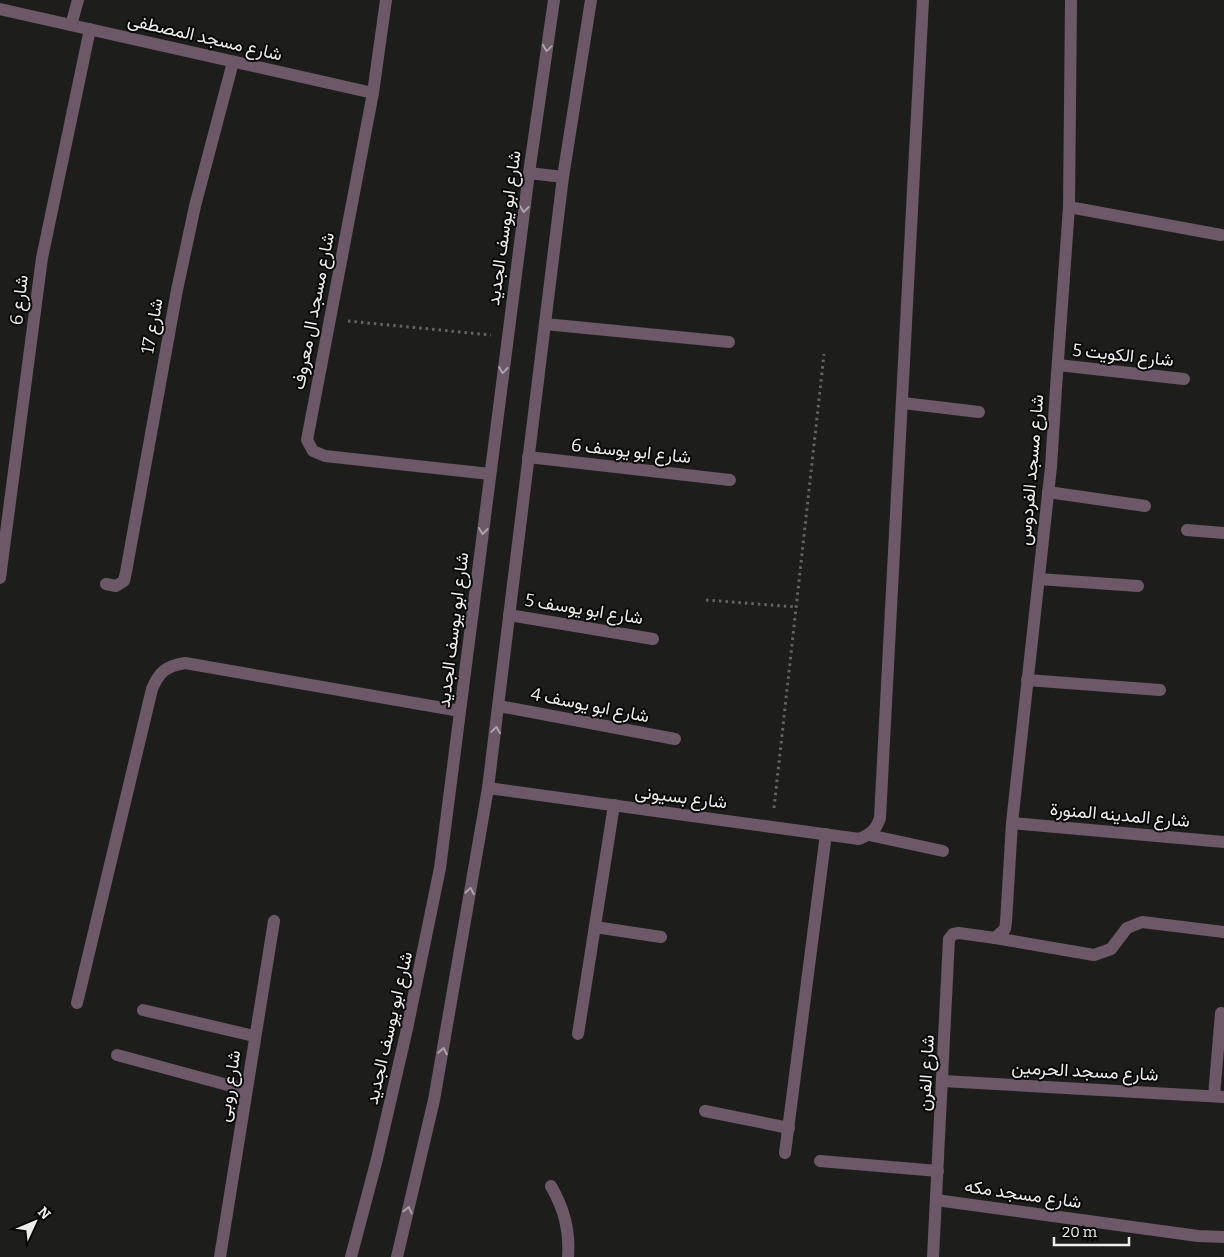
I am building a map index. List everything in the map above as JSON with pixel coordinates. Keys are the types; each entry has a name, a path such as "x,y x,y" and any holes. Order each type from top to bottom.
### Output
{"street":[{"path":"71,25 78,0"},
{"name":"شارع مسجد ال معروف","path":"386,0 373,93 306,440 313,450 325,456 490,474"},
{"name":"شارع ابو يوسف الجديد","path":"351,1257 377,1159 425,947 440,868 529,173 554,0"},
{"path":"397,1257 434,1100 488,788 563,177 591,0"},
{"path":"869,835 876,828 880,818 923,0"},
{"name":"شارع مسجد الفردوس","path":"995,938 1005,929 1006,922 1012,823 1048,492 1069,207 1071,0"},
{"name":"شارع مسجد المصطفى","path":"0,9 373,93"},
{"name":"شارع 6","path":"0,578 42,258 90,29"},
{"name":"شارع 17","path":"106,584 116,586 124,581 177,290 195,206 233,62"},
{"path":"529,173 563,177"},
{"path":"1069,207 1221,235"},
{"path":"545,324 729,342"},
{"name":"شارع الكويت 5","path":"1058,365 1184,379"},
{"path":"903,403 979,412"},
{"name":"شارع ابو يوسف 6","path":"528,457 730,480"},
{"path":"1048,492 1145,506"},
{"path":"1187,530 1224,533"},
{"path":"1039,579 1138,586"},
{"name":"شارع ابو يوسف 5","path":"509,615 653,639"},
{"path":"77,1003 152,689 158,675 170,666 185,663 460,711"},
{"path":"1027,680 1160,690"},
{"name":"شارع ابو يوسف 4","path":"499,706 675,739"},
{"name":"شارع بسيونى","path":"488,788 859,839 869,835 943,851"},
{"path":"578,1034 614,805"},
{"name":"شارع المدينه المنورة","path":"1012,823 1224,842"},
{"path":"786,1153 826,834"},
{"name":"شارع روبى","path":"220,1257 274,921"},
{"path":"995,938 1094,955 1111,949 1128,928 1142,922 1224,932"},
{"path":"595,927 661,937"},
{"name":"شارع الفرن","path":"935,1257 936,1200 949,939 953,934 960,933 995,938"},
{"path":"143,1010 254,1036"},
{"path":"1219,1097 1221,1013"},
{"path":"117,1055 246,1090"},
{"name":"شارع مسجد الحرمين","path":"943,1081 1219,1097"},
{"path":"705,1111 789,1128"},
{"path":"820,1161 938,1170"},
{"path":"551,1186 562,1206 568,1228 568,1257"},
{"name":"شارع مسجد مكه","path":"936,1200 1224,1238"}],"path":[{"path":"330,320 508,337"},
{"path":"772,826 824,354"},
{"path":"706,600 796,607"}]}
